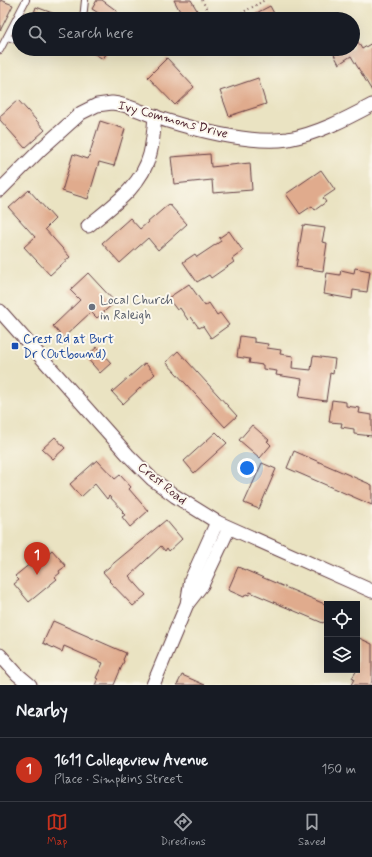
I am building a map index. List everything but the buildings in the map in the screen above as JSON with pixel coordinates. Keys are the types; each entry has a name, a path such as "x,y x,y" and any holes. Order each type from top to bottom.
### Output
{"street":[{"name":"Ivy Commons Drive","path":"0,190 41,149 88,108 104,103 119,104 188,126 238,138 275,140 288,139 307,134 346,118 372,104"},
{"path":"88,226 127,193 138,181 150,154 155,116"},
{"name":"Crest Road","path":"1,314 147,474 175,496 229,528 372,591"},
{"path":"153,685 187,604 191,580 217,522"},
{"path":"187,604 202,585 229,528"},
{"path":"0,654 17,674 30,685"}],"lane":[{"path":"20,12 26,0"},
{"path":"84,12 85,0"},
{"path":"0,50 12,27"},
{"path":"7,37 12,39"}],"path":[{"path":"202,0 208,12"},
{"path":"244,12 265,0"}],"place":[{"name":"Local Church in Raleigh","path":"92,307"},
{"name":"Crest Rd at Burt Dr (Outbound)","path":"15,346"},
{"name":"1611 Collegeview Avenue","path":"37,575"}]}
